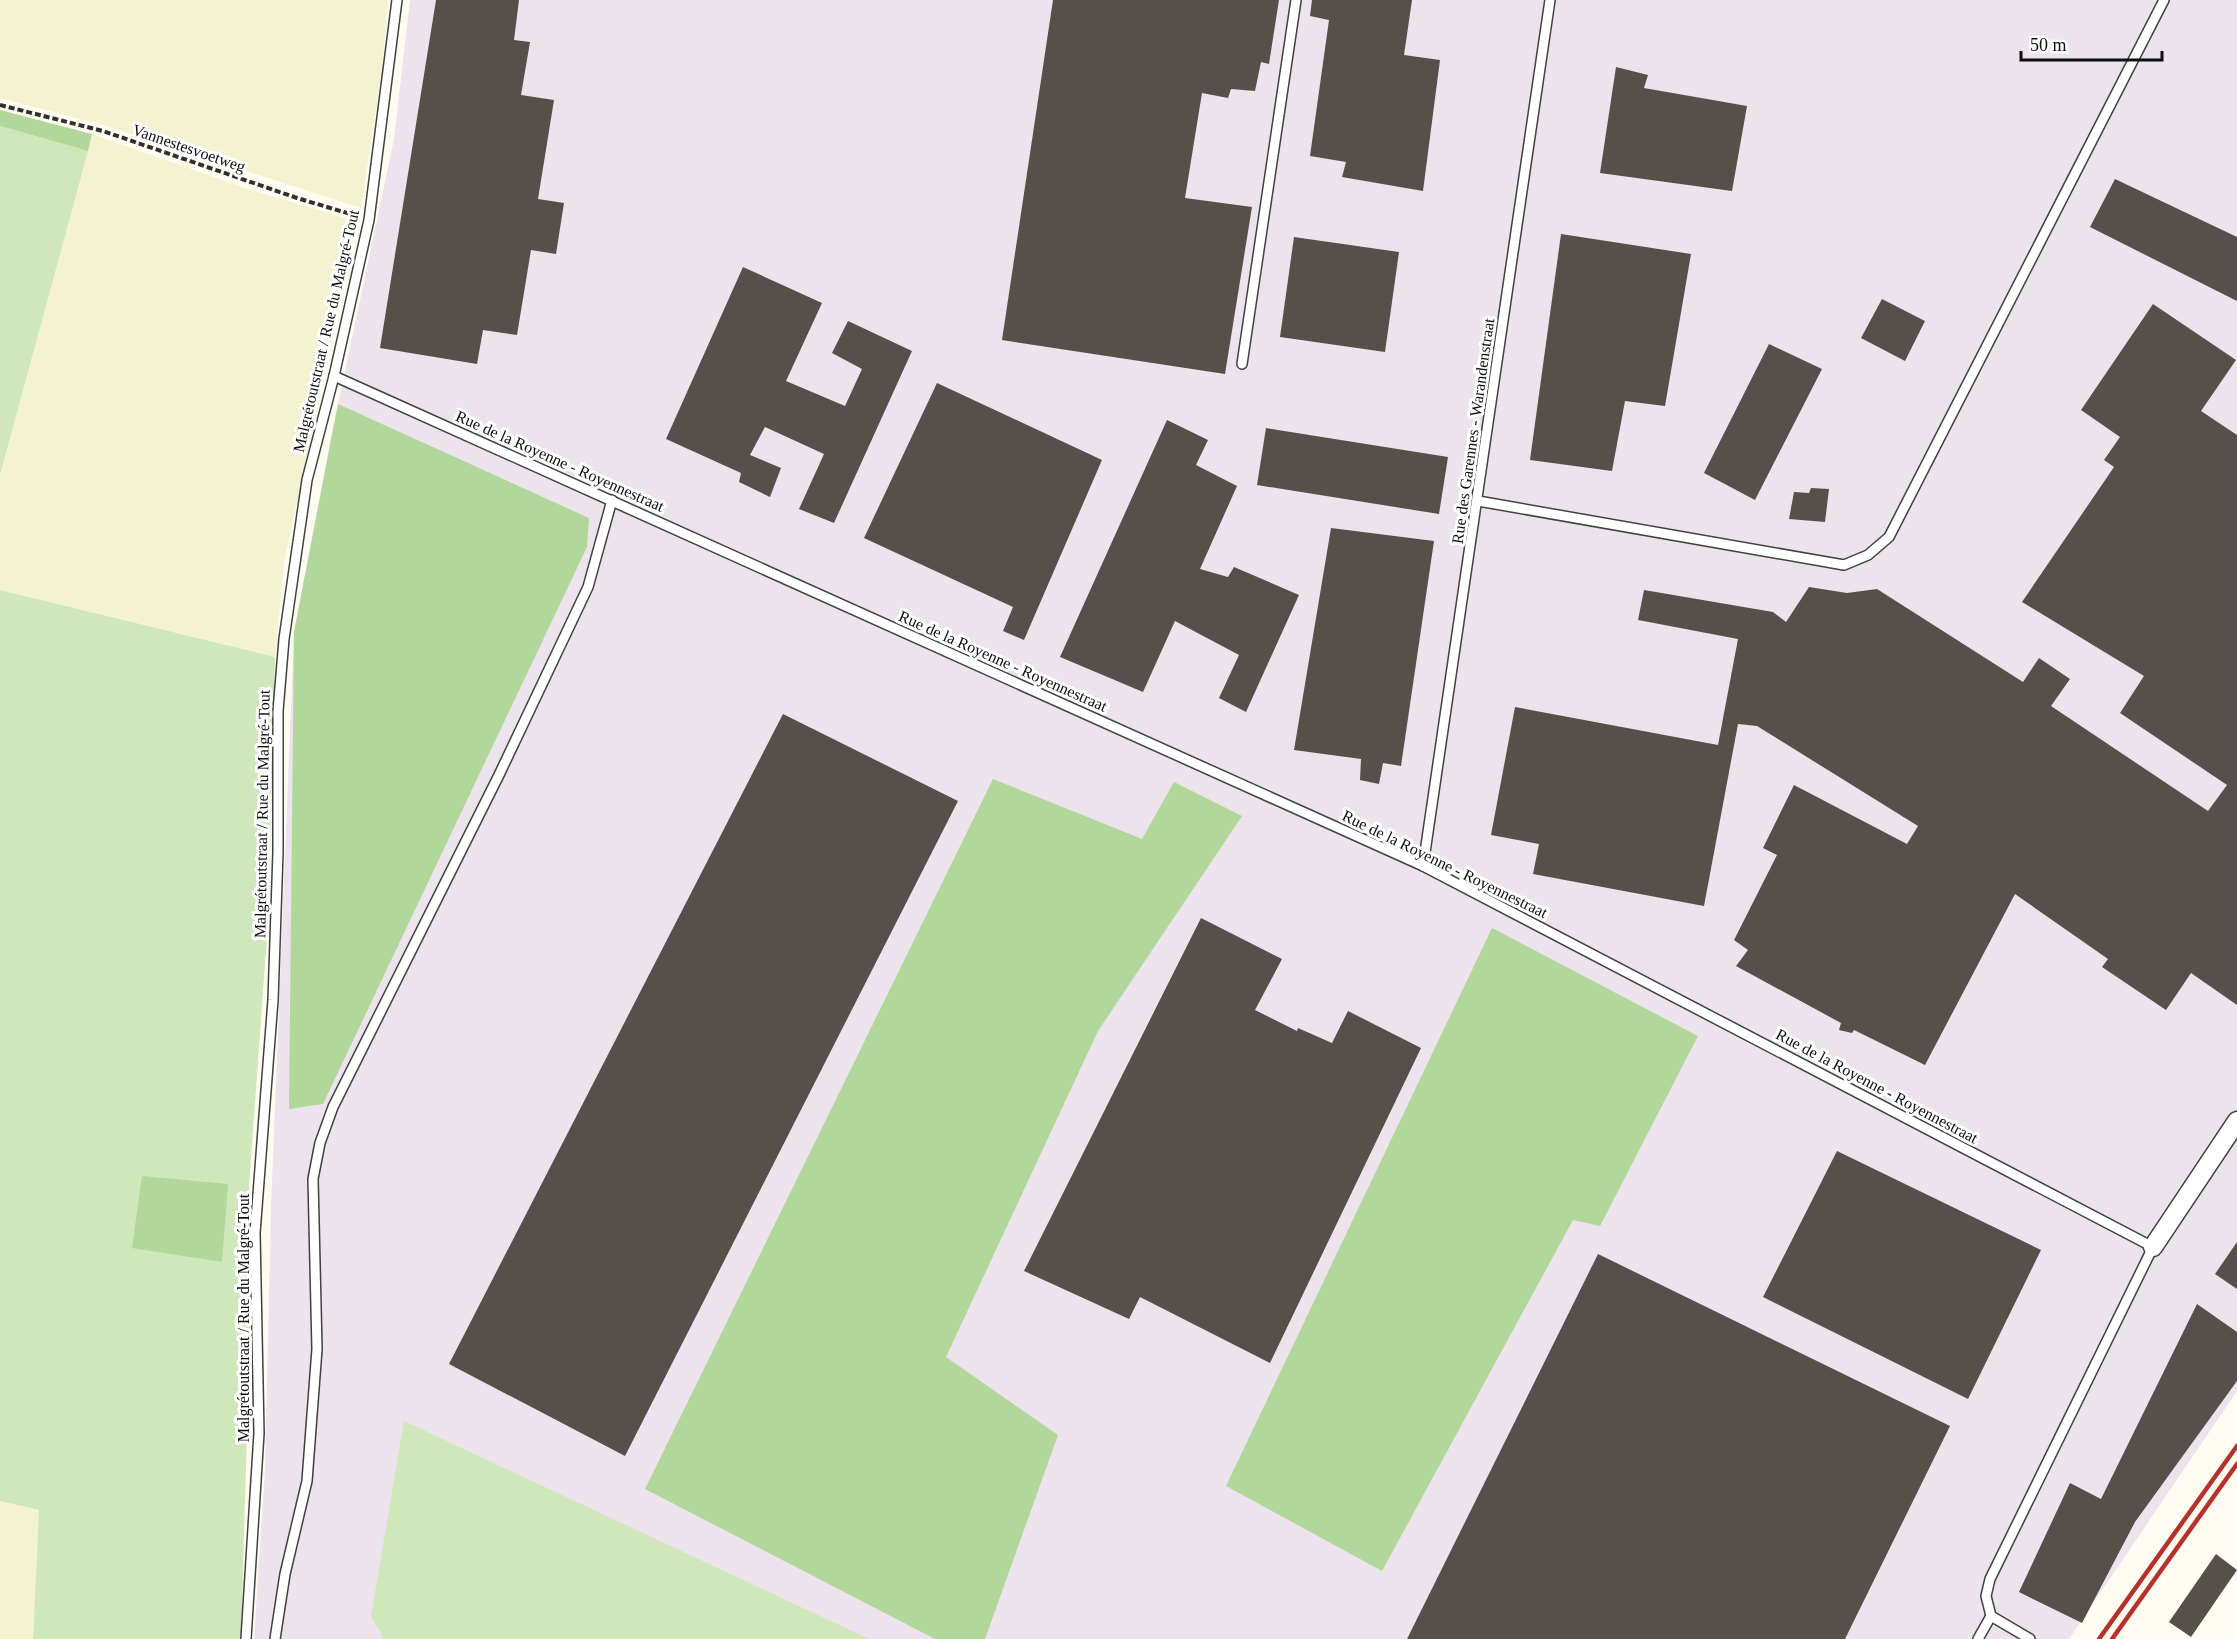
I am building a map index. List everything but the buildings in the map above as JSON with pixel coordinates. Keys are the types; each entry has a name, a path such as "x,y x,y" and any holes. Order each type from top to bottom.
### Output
{"street":[{"path":"2153,1247 2237,1121"}],"lane":[{"name":"Malgrétoutstraat / Rue du Malgré-Tout","path":"246,1639 255,1527 259,1433 255,1233 273,1000 278,852 278,711 291,577 307,480 334,376 369,219 397,0"},
{"path":"1242,364 1296,0"},
{"name":"Rue des Garennes - Warandenstraat","path":"1423,866 1550,0"},
{"path":"1478,501 1844,565 1868,555 1888,537 2164,0"},
{"name":"Rue de la Royenne - Royennestraat","path":"334,376 1423,866 2153,1247"},
{"path":"275,1639 285,1574 307,1481 314,1411 317,1349 313,1179 320,1143 333,1107 499,775 588,587 612,501"},
{"path":"1978,1639 1991,1616 1986,1596 1990,1579 2153,1247"},
{"path":"1991,1616 2030,1639"}],"path":[{"name":"Vannestesvoetweg","path":"0,105 103,131 297,198 369,219"}],"shaded area":[{"path":"410,0 2237,0 2237,1391 2069,1639 254,1639 265,1470 271,1209 294,632 330,442 394,139"}],"green space":[{"path":"0,0 388,0 382,69 361,208 103,125 0,98"},
{"path":"0,110 92,134 88,151 0,126"},
{"path":"0,126 88,151 0,475"},
{"path":"92,134 245,188 349,219 356,233 284,562 275,657 0,590 0,475"},
{"path":"338,404 589,518 587,547 323,1104 289,1109 294,632"},
{"path":"0,590 275,657 268,922 249,1186 250,1330 241,1639 33,1639 39,1510 0,1501"},
{"path":"993,779 1142,839 1174,782 1242,816 1098,1031 946,1357 1058,1435 985,1639 935,1639 645,1489"},
{"path":"1492,928 1698,1036 1600,1226 1573,1220 1382,1571 1226,1486"},
{"path":"142,1176 228,1184 222,1262 132,1248"},
{"path":"404,1421 869,1639 384,1639 371,1616"},
{"path":"0,1501 39,1510 33,1639 0,1639"}],"railway":[{"path":"2099,1639 2237,1446"},
{"path":"2112,1639 2237,1464"}]}
